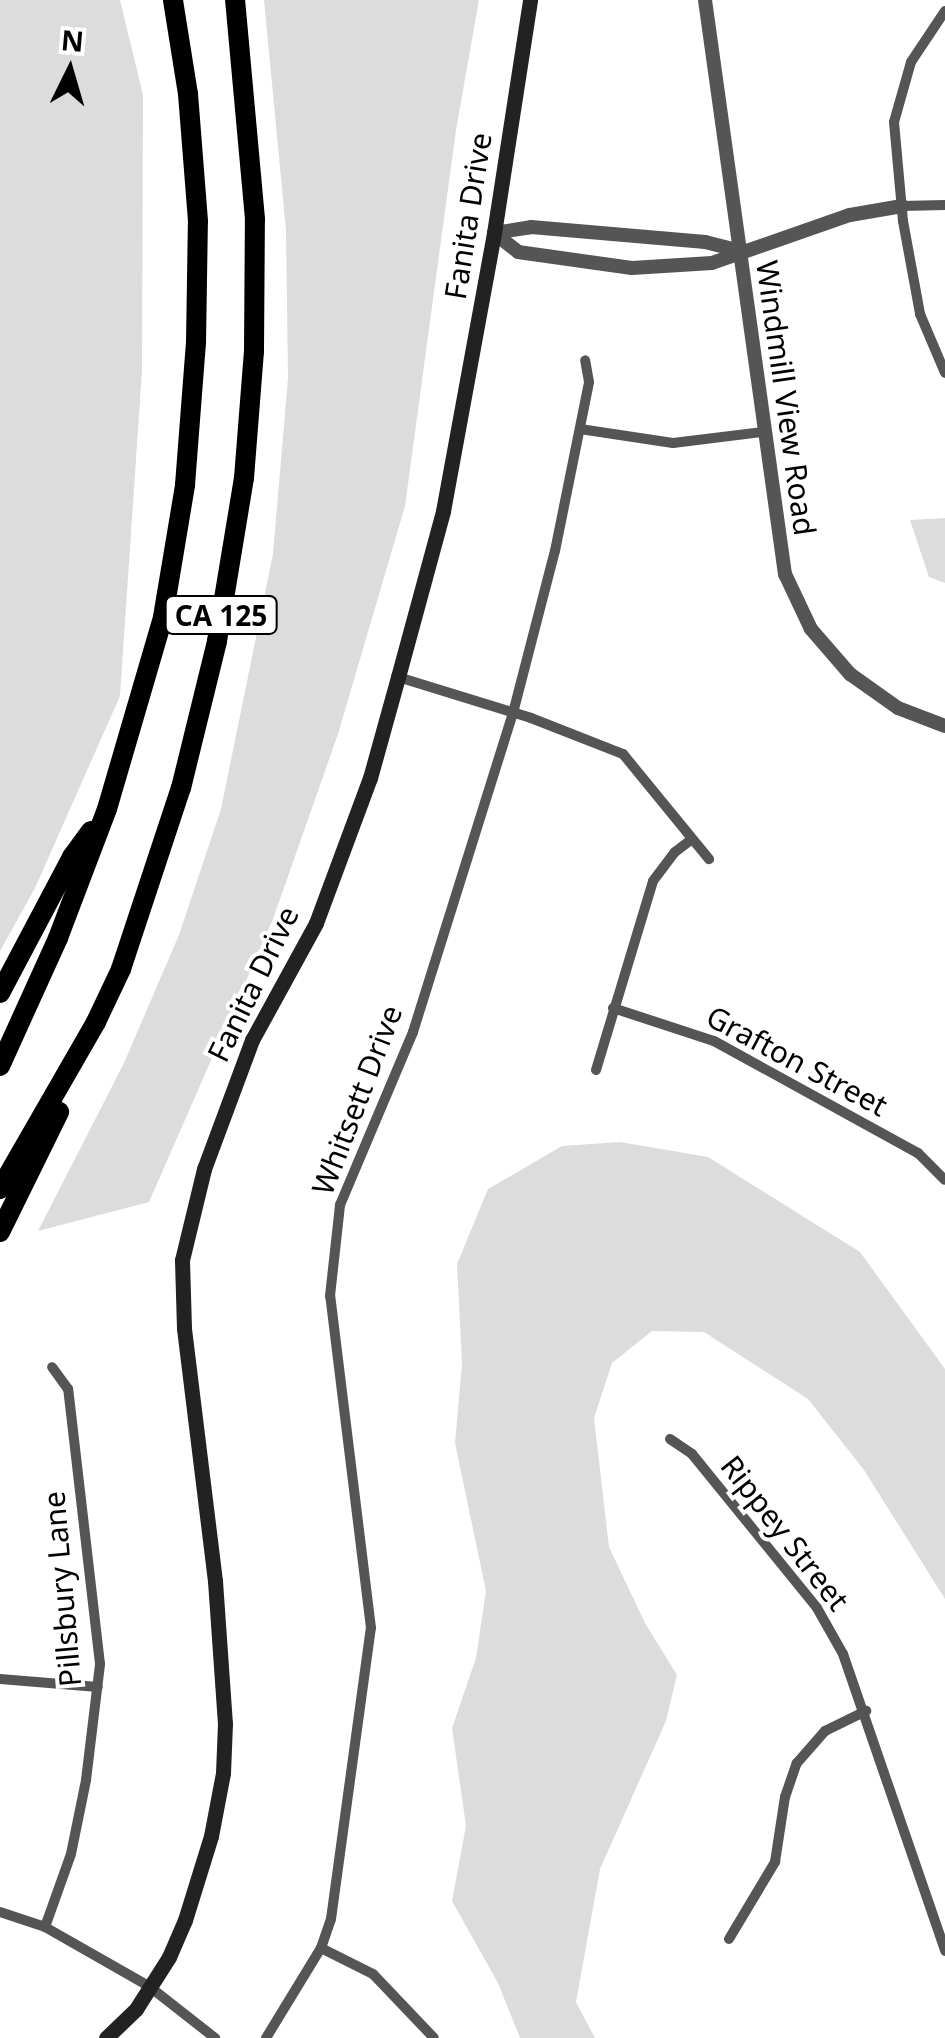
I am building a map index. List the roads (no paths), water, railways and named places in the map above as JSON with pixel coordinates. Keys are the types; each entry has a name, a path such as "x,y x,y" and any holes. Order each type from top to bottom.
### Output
{"highway":[{"name":"CA 125","path":"0,1066 58,938 107,809 163,617 187,467 196,343 198,221 188,94 173,0"},
{"name":"CA 125","path":"0,1188 96,1022 120,969 180,788 217,641 244,478 254,351 255,219 235,0"},
{"path":"0,993 72,857 107,809"},
{"path":"0,1232 44,1147 96,1022"}],"main road":[{"name":"Fanita Drive","path":"106,2038 169,1957 203,1866 223,1773 225,1724 215,1580 184,1328 182,1260 204,1169 252,1040 316,922 370,778 398,677 443,510 494,233 530,0"}],"street":[{"name":"Windmill View Road","path":"705,0 780,554 810,629 836,661 865,687 898,708 945,726"},
{"path":"945,10 910,62 896,108 902,206 920,314 945,373"},
{"path":"494,233 518,252 632,268 712,263 739,250 790,239 850,215 902,206 945,205"},
{"path":"494,233 531,227 705,242 739,250"},
{"name":"Whitsett Drive","path":"266,2038 321,1948 332,1918 370,1628 330,1296 340,1204 413,1032 513,713 556,551 589,382 586,360"},
{"path":"580,429 674,443 762,432"},
{"path":"398,677 513,713 622,754 709,859"},
{"path":"596,1070 653,881 675,852 692,839"},
{"name":"Grafton Street","path":"612,1008 714,1041 918,1153 945,1180"},
{"name":"Pillsbury Lane","path":"46,1927 75,1835 100,1664 68,1389 52,1366"},
{"name":"Rippey Street","path":"670,1439 692,1454 817,1608 844,1654 945,1950"},
{"path":"0,1679 98,1688"},
{"path":"730,1939 775,1862 785,1796 798,1763 825,1731 866,1711"},
{"path":"0,1912 46,1927 150,1986 215,2038"},
{"path":"321,1948 373,1974 434,2038"}]}
